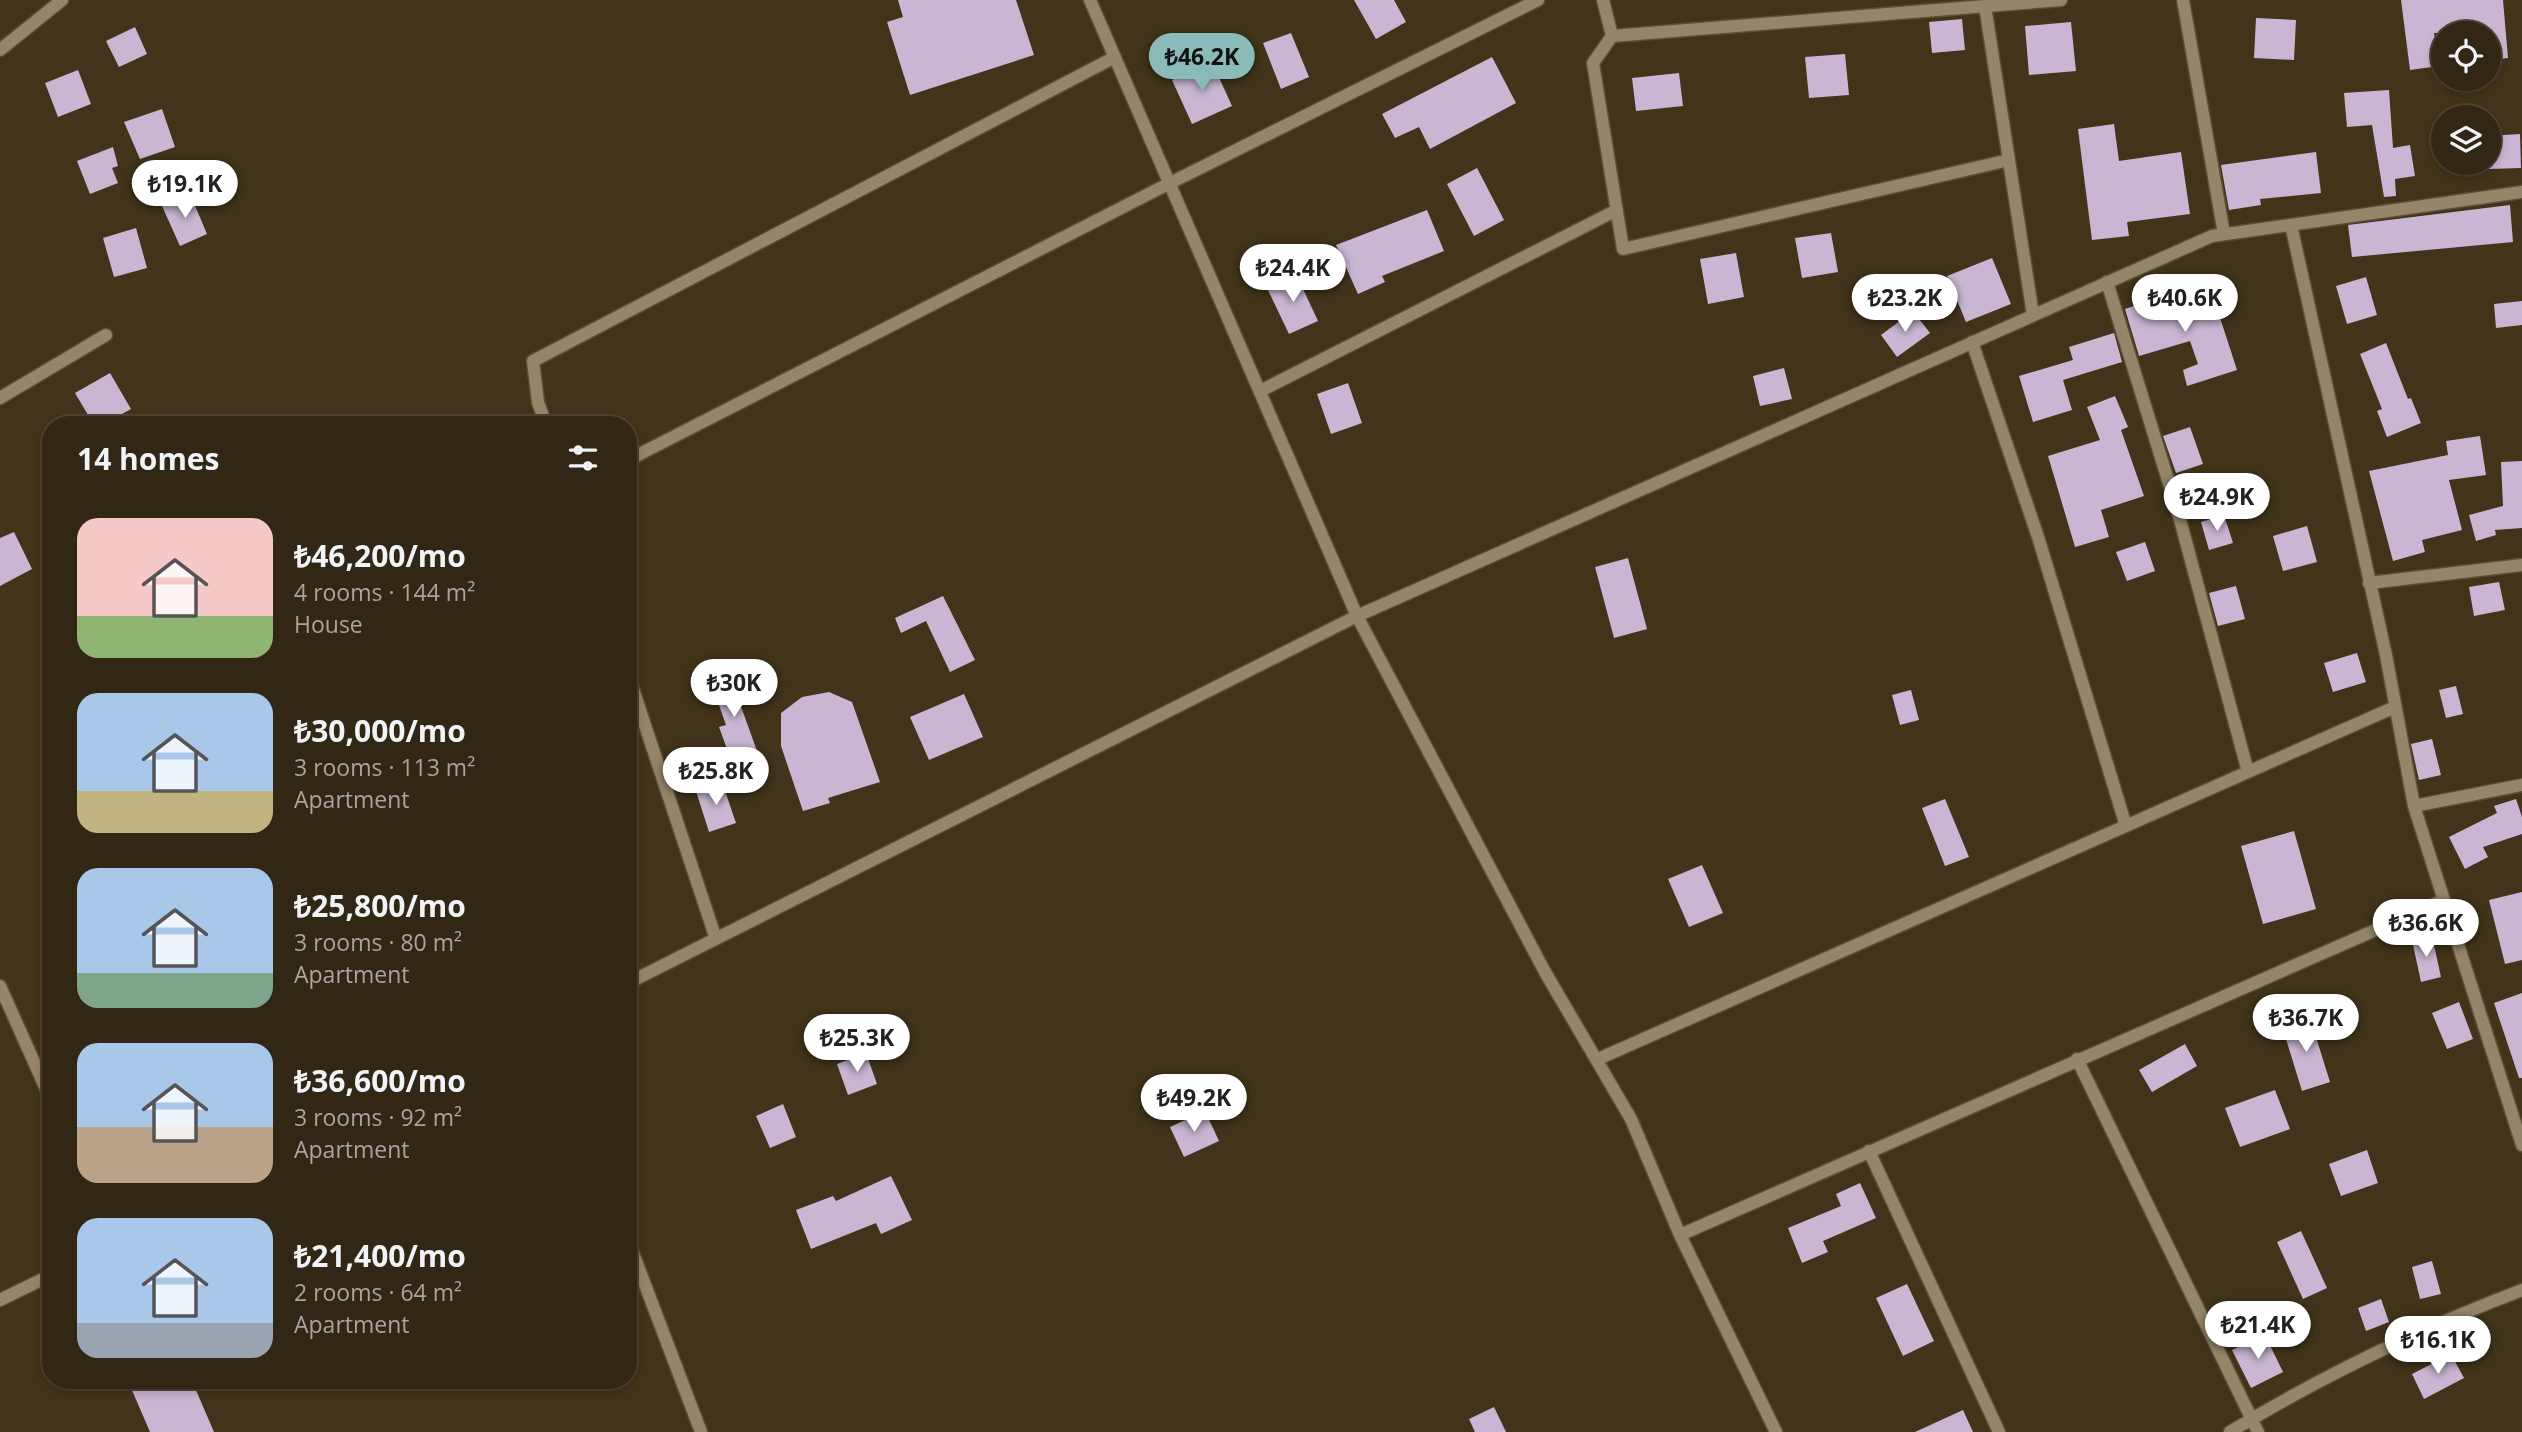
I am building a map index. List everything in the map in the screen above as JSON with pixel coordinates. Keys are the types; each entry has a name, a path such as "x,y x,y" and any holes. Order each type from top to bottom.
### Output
{"street":[{"path":"0,50 62,0"},
{"path":"1090,0 1357,615 1545,972 1631,1119 1680,1235 1776,1432"},
{"path":"637,455 1170,183 1538,0"},
{"path":"1603,0 1612,36 1593,63 1623,249 2009,160"},
{"path":"1612,36 2061,0"},
{"path":"2183,0 2224,234"},
{"path":"1985,6 2034,315"},
{"path":"543,416 538,401 533,360 1115,57"},
{"path":"637,978 1357,615 2212,236 2522,192"},
{"path":"1260,391 1617,210"},
{"path":"2291,225 2369,583 2414,806 2522,1145"},
{"path":"2107,282 2179,516 2248,772"},
{"path":"0,398 106,335"},
{"path":"1972,342 2038,537 2126,826"},
{"path":"2369,583 2522,565"},
{"path":"637,701 716,939"},
{"path":"1598,1059 2395,707"},
{"path":"2414,806 2522,785"},
{"path":"1680,1235 2444,900"},
{"path":"0,986 42,1080"},
{"path":"2077,1059 2258,1432"},
{"path":"1869,1151 1999,1432"},
{"path":"637,1264 701,1432"},
{"path":"0,1300 42,1279"},
{"path":"2230,1432 2459,1314 2522,1290"}],"building":[{"path":"898,0 1016,0 1034,55 910,95 887,22 903,17"},
{"path":"1354,0 1394,0 1406,22 1376,39"},
{"path":"2401,0 2503,0 2508,58 2501,59 2501,21 2431,21 2431,67 2410,70"},
{"path":"2256,18 2296,20 2294,60 2254,58"},
{"path":"1962,19 1965,50 1932,53 1929,22"},
{"path":"2071,22 2076,71 2029,75 2025,26"},
{"path":"135,27 147,54 119,67 106,41"},
{"path":"1291,33 1309,77 1281,89 1263,43"},
{"path":"1845,54 1849,95 1809,98 1805,57"},
{"path":"1492,57 1516,103 1430,149 1419,127 1395,138 1382,114"},
{"path":"1212,62 1232,106 1192,124 1172,80"},
{"path":"78,70 91,104 58,117 45,83"},
{"path":"1679,73 1683,106 1636,111 1632,78"},
{"path":"2389,90 2393,148 2410,145 2415,176 2395,179 2396,196 2384,197 2372,125 2347,127 2344,93"},
{"path":"162,109 175,147 140,159 124,122"},
{"path":"2114,124 2119,161 2181,152 2190,214 2127,222 2129,236 2092,240 2078,129"},
{"path":"2520,134 2521,168 2501,169 2501,135"},
{"path":"113,147 118,166 112,168 118,183 90,194 77,161"},
{"path":"2316,152 2321,193 2260,199 2261,205 2229,210 2221,165"},
{"path":"1477,168 1504,220 1474,236 1447,184"},
{"path":"190,194 207,234 180,246 162,206"},
{"path":"2510,205 2513,242 2352,257 2348,225"},
{"path":"1427,210 1444,251 1382,276 1385,282 1358,294 1336,245"},
{"path":"136,228 147,268 114,277 103,238"},
{"path":"1831,233 1838,272 1802,278 1795,238"},
{"path":"1736,253 1744,297 1708,304 1700,259"},
{"path":"1992,258 2011,304 1966,322 1947,276"},
{"path":"1296,274 1318,321 1289,334 1267,288"},
{"path":"2366,277 2377,315 2347,324 2336,286"},
{"path":"2211,290 2237,370 2187,386 2183,370 2198,364 2190,341 2139,356 2125,309 2149,301 2152,309"},
{"path":"2522,301 2522,325 2496,328 2494,304"},
{"path":"1913,311 1930,333 1897,357 1881,335"},
{"path":"2114,333 2122,362 2063,380 2072,410 2033,422 2019,376 2073,360 2069,347"},
{"path":"2386,343 2408,399 2411,398 2421,423 2387,437 2377,411 2382,409 2360,354"},
{"path":"1784,368 1792,399 1760,406 1753,376"},
{"path":"110,373 131,409 118,416 89,416 75,393"},
{"path":"1348,383 1362,423 1331,434 1317,394"},
{"path":"2115,396 2128,427 2121,430 2144,496 2101,510 2109,537 2075,547 2048,456 2100,440 2087,407"},
{"path":"2190,427 2203,464 2176,473 2163,436"},
{"path":"2480,436 2486,475 2449,480 2462,530 2422,540 2425,552 2393,561 2369,471 2448,455 2446,441"},
{"path":"2522,461 2522,528 2495,530 2496,535 2476,541 2469,515 2503,506 2501,462"},
{"path":"2224,515 2233,543 2209,550 2201,522"},
{"path":"2307,526 2317,562 2283,571 2273,536"},
{"path":"14,532 32,569 0,586 0,538"},
{"path":"2145,542 2155,571 2127,581 2116,552"},
{"path":"1628,558 1647,629 1614,638 1595,567"},
{"path":"2499,582 2505,610 2474,616 2469,587"},
{"path":"2236,586 2245,619 2218,626 2209,593"},
{"path":"943,596 975,660 950,672 926,621 901,633 895,618"},
{"path":"2357,653 2366,682 2333,692 2324,663"},
{"path":"736,677 744,699 739,701 757,751 731,760 719,727 726,725 712,685"},
{"path":"2456,686 2463,714 2446,718 2439,690"},
{"path":"1911,690 1919,720 1900,725 1892,695"},
{"path":"829,692 852,702 880,782 828,798 830,803 803,811 781,746 781,713 802,697"},
{"path":"964,694 983,737 929,760 910,717"},
{"path":"2432,739 2441,775 2419,780 2411,744"},
{"path":"722,782 736,823 709,832 696,791"},
{"path":"1945,799 1969,857 1945,866 1922,808"},
{"path":"2516,799 2522,817 2522,834 2483,847 2488,857 2465,869 2449,837 2497,813 2494,806"},
{"path":"2294,831 2316,909 2263,924 2241,846"},
{"path":"1702,865 1723,913 1689,927 1668,879"},
{"path":"2522,892 2522,960 2505,964 2489,900"},
{"path":"2432,936 2441,977 2421,982 2412,940"},
{"path":"2522,993 2522,1078 2519,1078 2494,1003"},
{"path":"2459,1002 2473,1039 2447,1049 2432,1013"},
{"path":"2310,1018 2330,1082 2302,1091 2282,1026"},
{"path":"2185,1044 2197,1066 2152,1092 2139,1070"},
{"path":"866,1053 877,1084 848,1095 837,1064"},
{"path":"2275,1090 2290,1129 2240,1147 2225,1108"},
{"path":"783,1104 796,1137 770,1148 756,1116"},
{"path":"1205,1111 1219,1141 1184,1157 1170,1127"},
{"path":"2367,1150 2378,1183 2341,1196 2329,1164"},
{"path":"891,1176 912,1220 881,1234 876,1223 811,1249 796,1210 833,1196 836,1201"},
{"path":"1860,1183 1876,1218 1823,1241 1828,1252 1802,1263 1788,1228 1841,1206 1836,1194"},
{"path":"2301,1231 2327,1288 2303,1299 2277,1242"},
{"path":"2432,1261 2441,1294 2420,1299 2412,1267"},
{"path":"1907,1284 1934,1341 1903,1356 1876,1298"},
{"path":"2381,1299 2389,1322 2366,1331 2358,1308"},
{"path":"2265,1335 2283,1372 2251,1388 2232,1350"},
{"path":"2451,1354 2464,1378 2424,1399 2412,1374"},
{"path":"131,1389 195,1389 214,1432 150,1432"},
{"path":"1494,1407 1506,1432 1475,1432 1469,1419"},
{"path":"1963,1410 1973,1432 1915,1432"}]}
